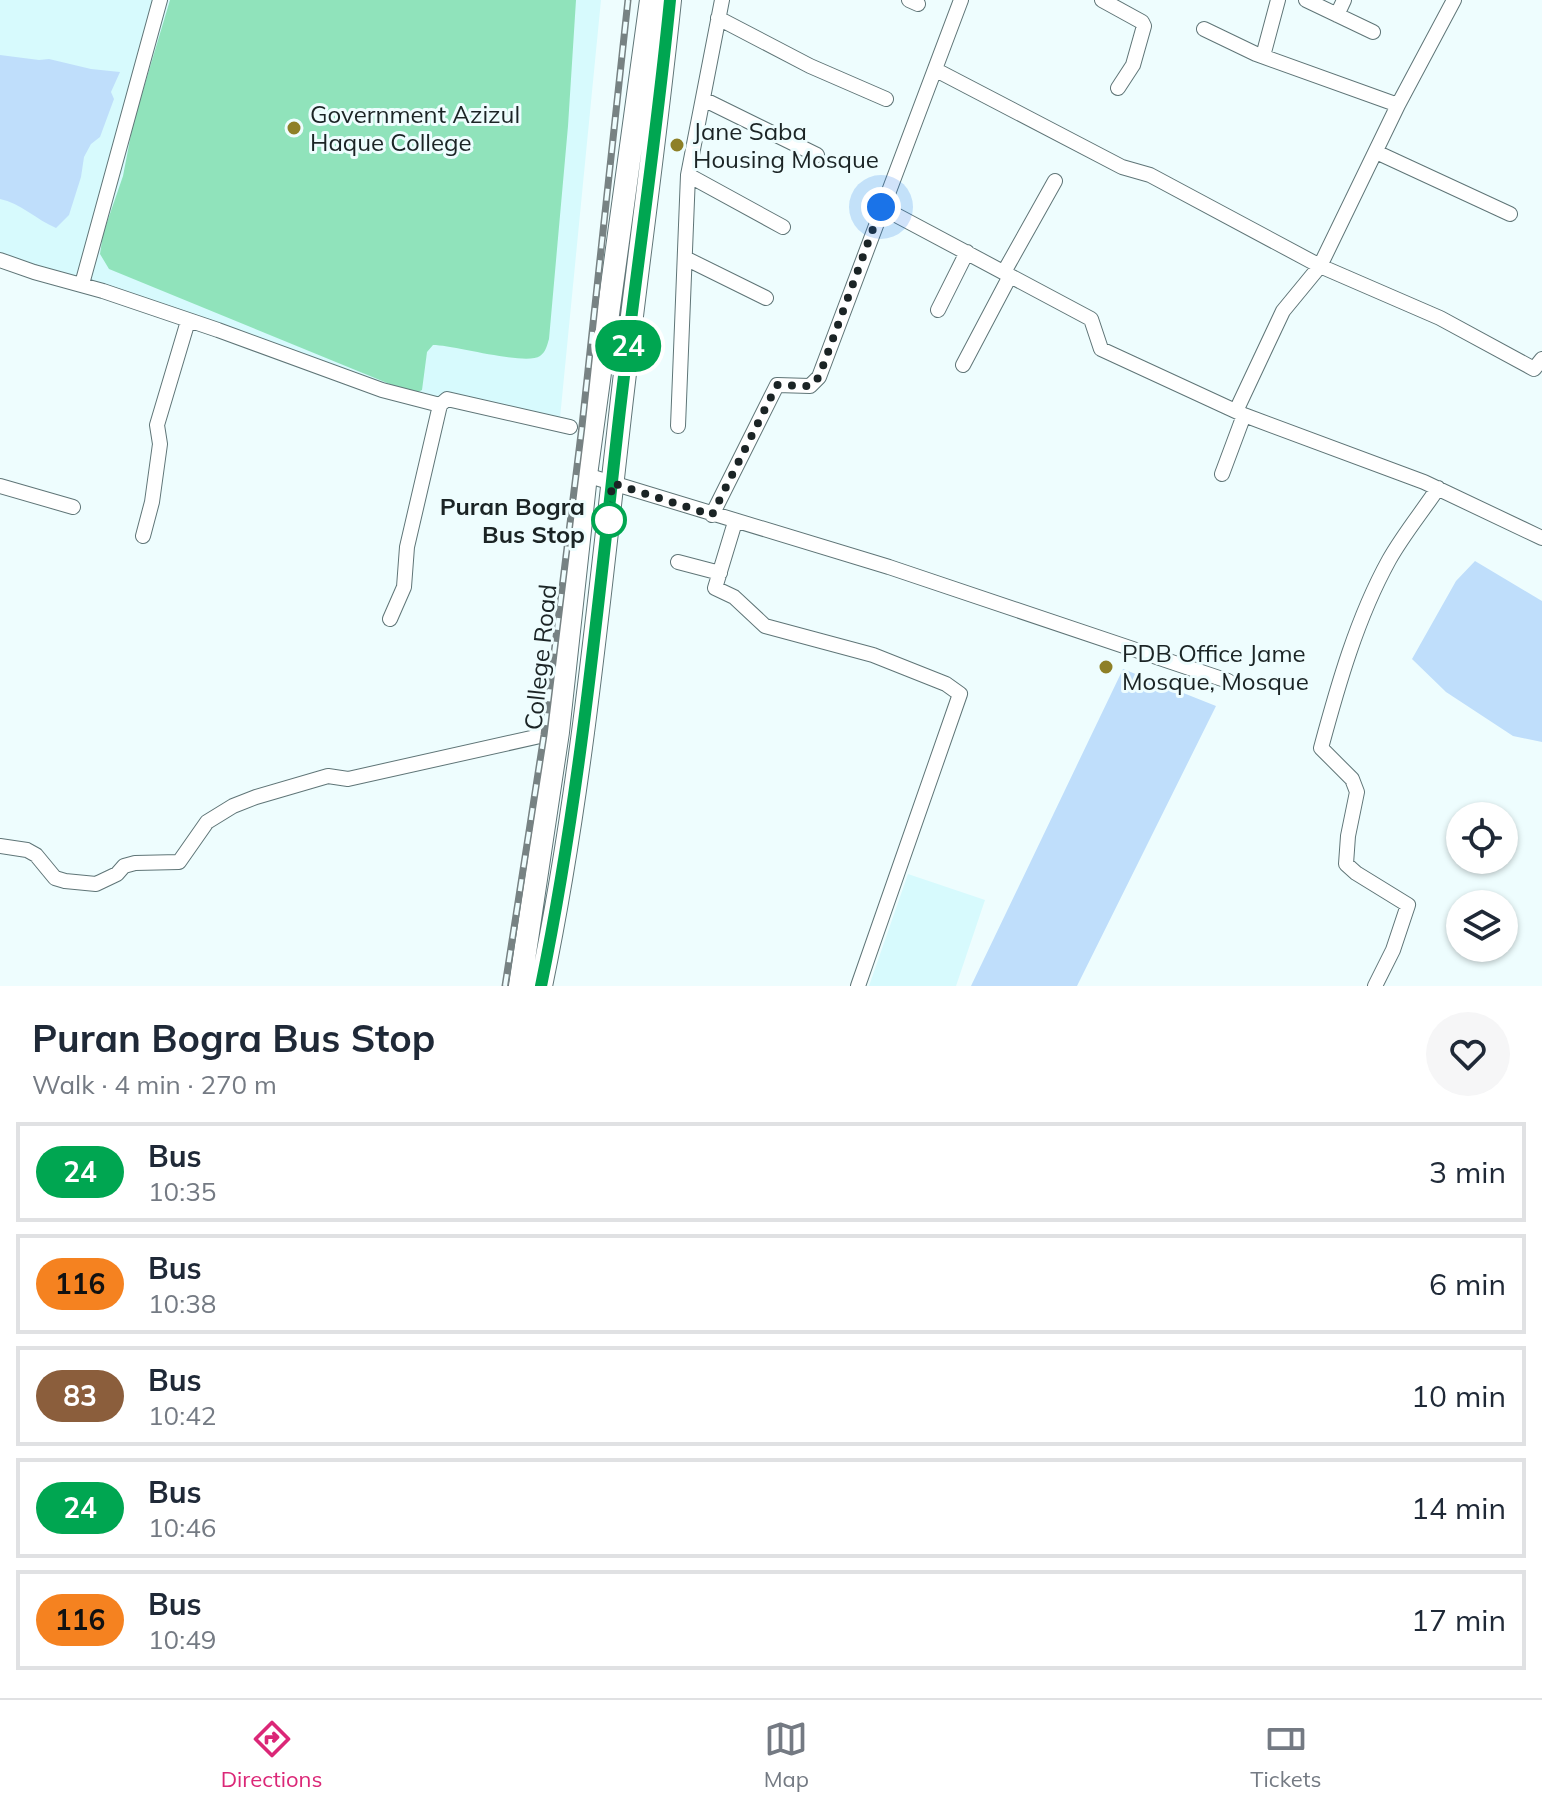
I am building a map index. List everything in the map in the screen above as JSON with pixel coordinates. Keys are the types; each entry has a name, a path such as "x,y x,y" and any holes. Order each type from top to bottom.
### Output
{"highway":[{"name":"College Road","path":"520,986 558,732 586,475 651,0"},
{"path":"541,986 557,910 587,710 670,0"}],"street":[{"path":"82,284 160,0"},
{"path":"678,426 688,175 722,0"},
{"path":"712,515 777,385 810,386 819,377 961,0"},
{"path":"1102,0 1144,26 1133,65 1118,88"},
{"path":"1263,56 1278,0"},
{"path":"1306,0 1373,32"},
{"path":"1337,15 1344,0"},
{"path":"1222,474 1240,413 1283,311 1320,266 1398,105 1454,0"},
{"path":"718,18 810,66 886,99"},
{"path":"1204,29 1263,56 1398,105"},
{"path":"936,70 1122,167 1150,175 1320,266 1440,318 1534,369 1542,359"},
{"path":"703,99 817,155"},
{"path":"1376,152 1510,214"},
{"path":"688,175 783,227"},
{"path":"963,365 1055,181"},
{"path":"881,207 1091,319 1101,349 1240,413 1438,488 1542,538"},
{"path":"938,310 967,252"},
{"path":"685,258 766,298"},
{"path":"0,260 82,284 382,390 440,405"},
{"path":"143,536 152,502 160,444 157,425 188,321"},
{"path":"390,619 404,587 407,547 440,405 447,399 570,427"},
{"path":"586,475 889,567 1228,681"},
{"path":"0,486 73,507"},
{"path":"1375,986 1393,950 1408,905 1346,864 1357,792 1352,779 1321,748 1336,691 1389,559 1438,488"},
{"path":"735,522 715,588 734,597 765,626 873,655 932,678 960,694 858,986"},
{"path":"678,562 720,573"},
{"path":"0,846 27,850 36,855 55,878 96,884 117,874 124,866 135,863 179,862 207,822 256,797 328,776 348,779 558,732"}],"shaded area":[{"name":"Government Azizul Haque College","path":"0,0 601,0 560,418 469,399 421,408 51,280 0,255"},
{"path":"0,55 49,59 120,72 111,92 114,99 100,137 91,144 84,157 69,215 56,228 15,204 0,199"},
{"path":"1475,561 1542,601 1542,742 1513,736 1446,692 1412,659 1456,581"},
{"path":"1123,669 1216,706 1077,986 971,986"},
{"path":"908,874 985,900 956,986 869,986"}],"green space":[{"name":"Government Azizul Haque College","path":"170,0 576,0 549,339 542,354 532,358 506,357 433,345 427,352 422,390 418,392 392,385 109,269 100,254 103,234 123,176 133,124"}],"railway":[{"path":"505,986 544,735 582,426 628,0"}],"bus line":[{"name":"24","path":"541,986 557,910 587,710 670,0"}],"place":[{"name":"Government Azizul Haque College","path":"294,128"},
{"name":"Jane Saba Housing Mosque","path":"677,145"},
{"name":"Puran Bogra Bus Stop","path":"609,520"},
{"name":"PDB Office Jame Mosque, Mosque","path":"1106,667"}],"route":[{"path":"609,520 612,483 712,515 773,390 782,384 810,386 819,377 881,207"}]}
